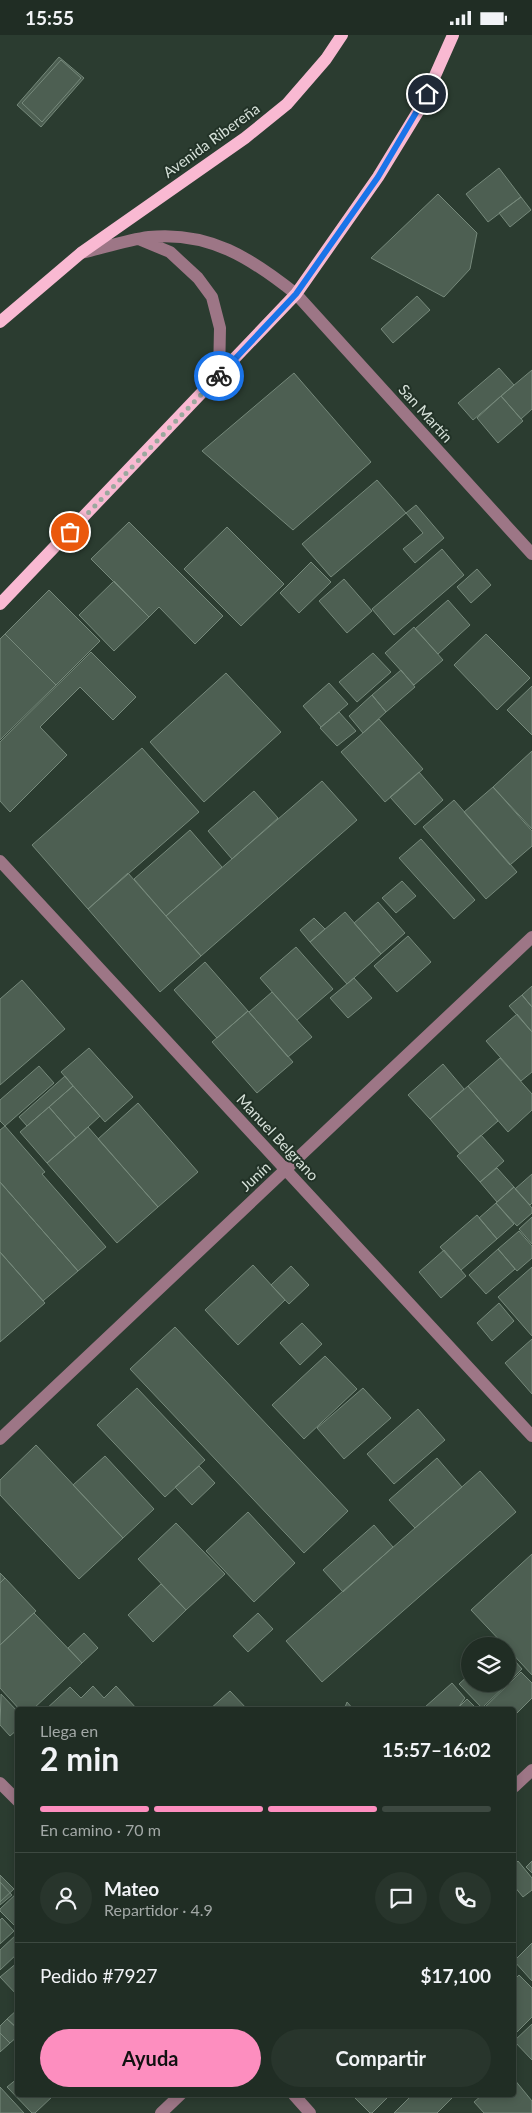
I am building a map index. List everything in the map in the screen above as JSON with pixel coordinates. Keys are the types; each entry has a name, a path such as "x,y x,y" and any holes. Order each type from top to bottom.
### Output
{"main road":[{"name":"Avenida Ribereña","path":"0,322 81,253 245,138 287,104 326,59 342,35"},
{"path":"0,604 296,294 378,177 418,113 454,35"}],"street":[{"name":"San Martín","path":"81,253 149,237 189,237 228,249 265,269 296,294 532,554"},
{"path":"140,239 170,253 198,277 212,297 220,328 219,376"},
{"name":"Manuel Belgrano","path":"0,861 532,1436"},
{"name":"Junín","path":"0,1439 532,937"},
{"path":"516,1785 532,1770"},
{"path":"0,1783 15,1798"},
{"path":"161,2113 178,2097"},
{"path":"296,2097 310,2113"}],"building":[{"path":"59,57 84,78 41,127 17,105"},
{"path":"61,60 81,78 42,122 22,103"},
{"path":"499,168 521,197 488,222 466,194"},
{"path":"438,194 477,233 470,269 444,297 371,258"},
{"path":"521,197 531,210 510,227 499,213"},
{"path":"417,296 430,310 393,343 381,329"},
{"path":"499,368 514,385 473,420 458,403"},
{"path":"532,370 532,409 521,419 501,396"},
{"path":"294,373 371,462 293,530 202,451"},
{"path":"501,396 523,421 498,443 477,418"},
{"path":"377,480 406,513 331,577 302,544"},
{"path":"416,505 444,538 415,563 403,549 423,533 406,513"},
{"path":"129,522 223,616 195,644 159,607 149,617 91,559"},
{"path":"227,527 284,584 241,626 184,569"},
{"path":"442,549 464,575 394,635 372,609"},
{"path":"311,562 331,582 299,613 280,593"},
{"path":"477,569 491,585 471,603 457,587"},
{"path":"344,579 372,611 347,633 319,601"},
{"path":"114,581 149,617 114,651 79,615"},
{"path":"49,590 100,641 56,685 5,634"},
{"path":"448,600 470,625 438,654 415,629"},
{"path":"414,627 443,660 414,685 385,653"},
{"path":"5,634 56,685 0,740 0,639"},
{"path":"486,634 530,678 497,710 454,665"},
{"path":"91,652 136,697 113,720 80,687 40,727 67,755 10,812 0,801 0,742"},
{"path":"373,653 391,672 357,702 339,682"},
{"path":"401,670 415,687 386,712 372,695"},
{"path":"226,673 281,732 204,802 150,742"},
{"path":"329,683 348,704 321,727 303,706"},
{"path":"532,686 532,735 507,710"},
{"path":"372,695 386,712 363,733 349,716"},
{"path":"339,712 356,731 337,746 320,728"},
{"path":"379,719 423,769 385,802 341,752"},
{"path":"142,748 199,812 88,909 32,845"},
{"path":"532,751 532,829 493,787"},
{"path":"419,772 443,800 415,825 390,797"},
{"path":"322,781 357,820 201,956 166,916"},
{"path":"493,787 532,831 532,846 510,865 464,812"},
{"path":"254,791 278,818 232,859 208,831"},
{"path":"454,800 517,872 486,899 423,827"},
{"path":"190,830 222,867 166,916 134,879"},
{"path":"421,839 475,900 454,919 399,858"},
{"path":"128,873 201,956 160,992 88,909"},
{"path":"402,881 416,896 396,913 382,898"},
{"path":"378,902 405,933 381,954 354,923"},
{"path":"345,912 381,954 347,984 310,942"},
{"path":"314,918 325,929 310,942 300,930"},
{"path":"408,936 431,962 397,992 374,966"},
{"path":"296,947 333,989 297,1020 260,978"},
{"path":"205,962 248,1011 217,1038 174,990"},
{"path":"354,978 372,998 348,1018 330,998"},
{"path":"22,980 65,1029 0,1085 0,999"},
{"path":"532,986 532,1007 522,995"},
{"path":"272,992 312,1037 288,1057 249,1012"},
{"path":"522,995 532,1007 532,1032 509,1006"},
{"path":"248,1011 293,1062 257,1093 212,1042"},
{"path":"517,1014 532,1032 532,1072 521,1081 486,1041"},
{"path":"89,1048 133,1097 105,1122 61,1072"},
{"path":"500,1058 532,1094 532,1110 508,1132 468,1086"},
{"path":"443,1064 464,1089 430,1119 408,1095"},
{"path":"39,1066 54,1083 5,1126 0,1121 0,1100"},
{"path":"65,1076 73,1086 27,1126 19,1117"},
{"path":"73,1086 100,1116 76,1138 49,1107"},
{"path":"468,1086 498,1121 460,1154 430,1119"},
{"path":"138,1103 198,1172 158,1207 98,1139"},
{"path":"49,1107 76,1138 47,1163 20,1132"},
{"path":"5,1126 45,1172 42,1174 106,1247 78,1271 0,1182 0,1130"},
{"path":"88,1127 158,1207 117,1243 47,1163"},
{"path":"481,1135 504,1161 480,1182 457,1156"},
{"path":"497,1168 514,1187 497,1202 480,1182"},
{"path":"532,1174 532,1203 530,1205 515,1189"},
{"path":"0,1182 78,1271 43,1301 0,1252"},
{"path":"514,1187 532,1208 532,1213 517,1226 496,1203"},
{"path":"496,1203 514,1224 497,1239 479,1218"},
{"path":"477,1215 497,1239 461,1270 440,1247"},
{"path":"532,1217 532,1244 519,1229"},
{"path":"519,1231 532,1246 532,1258 517,1271 498,1249"},
{"path":"498,1249 515,1269 486,1294 469,1275"},
{"path":"444,1250 466,1276 441,1298 419,1272"},
{"path":"0,1252 45,1303 0,1342"},
{"path":"253,1265 285,1300 238,1345 205,1310"},
{"path":"291,1266 309,1285 289,1304 271,1285"},
{"path":"532,1267 532,1336 498,1297"},
{"path":"499,1303 514,1321 492,1341 477,1323"},
{"path":"302,1323 322,1344 300,1365 280,1343"},
{"path":"175,1327 348,1511 304,1553 130,1369"},
{"path":"532,1339 532,1394 505,1363"},
{"path":"325,1356 357,1389 304,1439 272,1405"},
{"path":"137,1388 205,1460 165,1497 97,1425"},
{"path":"363,1388 391,1418 344,1459 317,1428"},
{"path":"418,1409 445,1440 394,1484 367,1454"},
{"path":"36,1445 123,1538 79,1579 0,1495 0,1480"},
{"path":"105,1456 154,1509 123,1538 73,1485"},
{"path":"437,1458 462,1487 415,1528 389,1500"},
{"path":"199,1466 215,1483 192,1505 175,1487"},
{"path":"480,1471 516,1512 322,1682 286,1641"},
{"path":"248,1512 295,1563 254,1602 206,1551"},
{"path":"176,1523 225,1574 186,1610 138,1559"},
{"path":"374,1525 393,1547 343,1592 323,1570"},
{"path":"532,1554 532,1675 516,1658 516,1637 496,1637 471,1610"},
{"path":"0,1573 5,1578 0,1583"},
{"path":"5,1578 36,1611 0,1645 0,1583"},
{"path":"161,1584 186,1610 153,1642 128,1615"},
{"path":"34,1613 82,1663 35,1707 17,1707 0,1688 0,1645"},
{"path":"258,1613 273,1629 248,1652 233,1636"},
{"path":"84,1633 98,1648 82,1663 68,1648"},
{"path":"516,1662 522,1669 516,1675"},
{"path":"521,1672 532,1683 532,1698 516,1714 516,1707 485,1707 500,1692 516,1692 516,1677"},
{"path":"452,1683 465,1698 459,1707 425,1707"},
{"path":"93,1686 104,1698 116,1686 135,1707 48,1707 70,1687 81,1698"},
{"path":"230,1691 245,1707 212,1707"},
{"path":"467,1692 499,1692 483,1707"},
{"path":"1,1694 15,1709 15,1732 10,1736 0,1725"},
{"path":"467,1699 475,1707 459,1707"},
{"path":"518,1861 532,1878 532,1890 523,1897 516,1888 516,1863"},
{"path":"532,1861 532,1873 526,1867"},
{"path":"0,1875 14,1889 0,1902"},
{"path":"0,1882 12,1895 0,1905"},
{"path":"15,1895 15,1926 0,1911"},
{"path":"2,1918 14,1931 0,1944 0,1920"},
{"path":"15,1936 15,1956 0,1970 0,1950"},
{"path":"532,1943 532,1981 516,1963 516,1959"},
{"path":"15,1964 15,1993 0,1977"},
{"path":"519,1975 532,1988 532,2017 516,2033 516,1978"},
{"path":"15,2012 15,2026 7,2019"},
{"path":"7,2019 15,2026 15,2039 10,2043 0,2033 0,2026"},
{"path":"532,2024 532,2060 516,2043 516,2039"},
{"path":"0,2033 10,2043 0,2052"},
{"path":"15,2080 15,2095 7,2087"},
{"path":"516,2081 532,2101 532,2113 484,2113 474,2102 480,2097 516,2097"},
{"path":"0,2087 24,2113 0,2113"},
{"path":"17,2097 52,2097 35,2113 32,2113"},
{"path":"356,2097 388,2097 372,2113"},
{"path":"410,2097 453,2097 437,2113 394,2113"}],"way so far":[{"path":"70,532 219,376"}],"route":[{"path":"219,376 296,294 378,177 427,94"}]}
